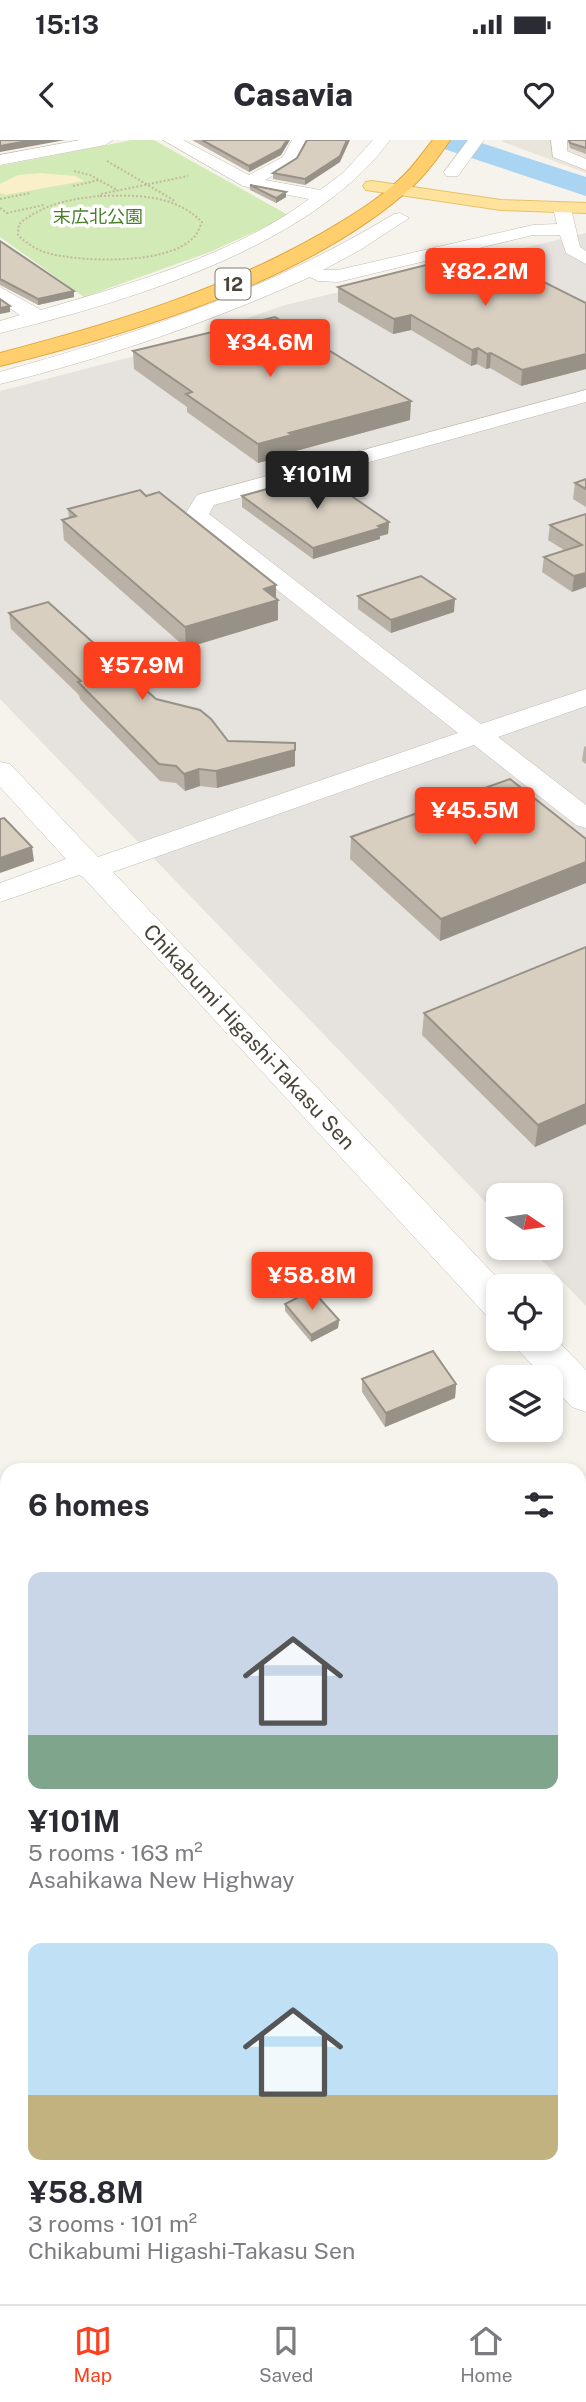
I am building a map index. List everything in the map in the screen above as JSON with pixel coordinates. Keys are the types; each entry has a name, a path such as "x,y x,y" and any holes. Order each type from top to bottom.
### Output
{"highway":[{"name":"12","path":"2,361 123,324 213,292 279,263 350,225 399,190 438,146"},
{"name":"12","path":"2,361 130,306 255,257 337,212 372,186 394,165"}],"main road":[{"path":"372,186 501,205 586,208"}],"street":[{"path":"0,160 105,140"},
{"path":"171,140 248,182 323,196"},
{"path":"248,182 289,160 300,140"},
{"path":"0,327 135,286 226,250 279,224 323,196 358,168 382,140"},
{"path":"456,166 476,140"},
{"path":"559,140 559,154 585,164"},
{"path":"562,208 572,249 586,259"},
{"path":"2,361 25,371 150,335 303,275 400,218"},
{"path":"350,225 380,232"},
{"path":"303,275 338,276 533,230 568,229"},
{"path":"0,293 35,317"},
{"path":"586,396 205,500 196,516 586,819"},
{"path":"0,893 89,866 586,697"},
{"name":"Chikabumi Higashi-Takasu Sen","path":"0,770 486,1290"},
{"path":"543,1351 586,1396"}],"path":[{"path":"79,145 194,212 202,222 200,233 188,243 166,252 138,258 75,258 48,253 28,245 18,235 19,224 29,214 74,199 126,196 178,204 194,212"},
{"path":"69,170 90,175 126,196"},
{"path":"0,208 7,213 194,175"},
{"path":"73,186 100,180"},
{"path":"0,200 30,193"}],"shaded area":[{"path":"586,140 586,173 503,142"},
{"path":"586,233 586,1306 563,1282 563,1274 555,1274 542,1260 564,1260 564,1183 486,1183 486,1203 0,699 0,391 162,349 285,305"}],"green space":[{"name":"末広北公園","path":"132,140 154,140 290,216 210,252 84,297 0,237 0,166"}],"sand":[{"path":"40,173 75,176 84,181 5,195 0,193 0,184 18,175"}],"building":[{"path":"0,140 33,140 0,146"},
{"path":"202,140 287,140 281,149 249,166"},
{"path":"307,140 347,140 340,156 305,179 273,173 297,158"},
{"path":"569,140 586,140 586,148 570,143"},
{"path":"250,185 286,192 276,198"},
{"path":"0,241 74,291 38,299 0,279"},
{"path":"482,251 586,303 586,354 522,370 491,353 487,354 478,348 472,350 411,315 394,319 338,287"},
{"path":"0,299 10,306 0,308"},
{"path":"275,317 411,401 289,433 292,435 258,444 186,394 192,392 133,351"},
{"path":"320,474 389,522 378,526 381,528 313,548 242,496"},
{"path":"586,479 586,489 575,483"},
{"path":"140,490 146,496 159,492 276,585 264,589 278,600 185,627 62,520 76,516 68,509"},
{"path":"586,514 586,573 574,576 544,557 582,545 550,525"},
{"path":"421,576 455,599 391,620 358,596"},
{"path":"48,602 156,699 200,710 211,719 228,741 295,743 295,750 216,771 199,769 184,774 176,766 159,764 78,682 81,681 9,613"},
{"path":"510,779 586,839 586,862 441,919 351,837 426,810 420,805 465,789 471,793"},
{"path":"4,818 32,847 0,858 0,819"},
{"path":"586,947 586,1104 538,1125 424,1013"},
{"path":"312,1290 339,1320 311,1335 285,1304"},
{"path":"433,1351 456,1384 386,1413 362,1379"}],"waterway":[{"path":"445,140 586,187"}]}
